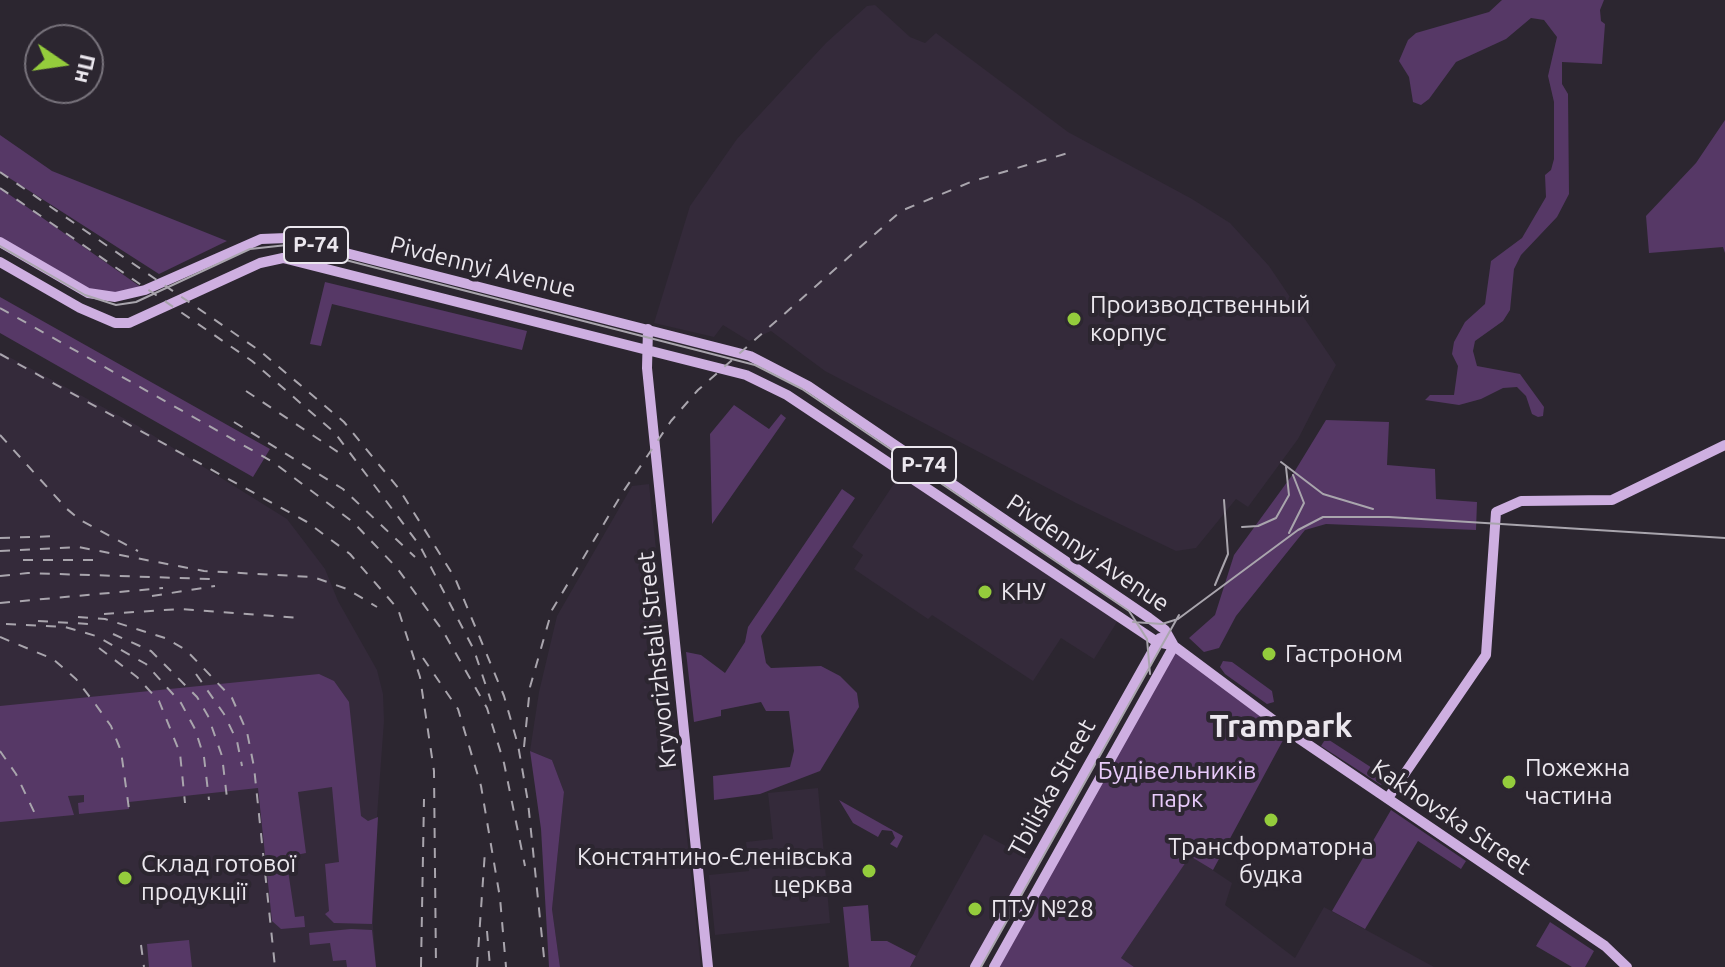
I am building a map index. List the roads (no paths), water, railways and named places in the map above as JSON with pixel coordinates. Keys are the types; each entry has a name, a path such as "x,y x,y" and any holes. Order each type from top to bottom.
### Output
{"main road":[{"name":"Pivdennyi Avenue","path":"0,242 88,293 115,297 145,290 261,239 287,238 750,356 784,371 1165,630 1174,646"},
{"name":"Pivdennyi Avenue","path":"0,262 80,308 115,323 129,323 251,266 283,258 746,375 787,395 1157,642 1174,646"},
{"name":"Kryvorizhstali Street","path":"648,329 646,348 708,967"},
{"path":"1388,798 1486,655 1495,516 1503,506 1513,502 1612,500 1725,445"},
{"name":"Tbiliska Street","path":"975,967 1165,630"},
{"name":"Tbiliska Street","path":"994,967 1174,646"},
{"name":"Kakhovska Street","path":"1174,646 1288,731 1605,946 1627,967"}],"tram line":[{"path":"0,246 85,295 116,305 136,302 250,249 287,245 755,365 802,389 1129,611 1147,639 1150,674"},
{"path":"1281,462 1323,494 1373,509"},
{"path":"1242,527 1258,526 1276,518 1289,495 1286,467"},
{"path":"1289,533 1304,503 1293,475"},
{"path":"1215,585 1228,554 1224,500"},
{"path":"1133,622 1162,624 1178,619 1298,530 1323,517 1389,517 1725,538"},
{"path":"981,967 1179,615"}],"railway":[{"path":"524,747 530,687 552,610 623,492 671,421 698,390 901,211 973,181 1075,151"},
{"path":"0,172 260,351 344,422 399,489 455,578 504,696 518,745 528,802 545,967"},
{"path":"0,188 252,361 335,433 420,546 474,650 491,701"},
{"path":"0,308 273,462 353,522 397,568 443,631 487,708 504,763 525,866"},
{"path":"0,354 307,522 350,554 398,609 420,677 434,771 436,967"},
{"path":"246,391 344,456"},
{"path":"234,422 343,489 415,557"},
{"path":"0,435 80,520 138,551"},
{"path":"0,538 59,536"},
{"path":"0,551 78,547 204,571 313,577 347,589 377,607"},
{"path":"23,560 103,560"},
{"path":"0,576 28,573 210,579"},
{"path":"152,596 215,586"},
{"path":"0,603 163,588"},
{"path":"104,614 181,609 299,618"},
{"path":"78,617 105,619 165,638 186,650 232,698 247,732 254,767 275,967"},
{"path":"38,621 90,624"},
{"path":"6,624 65,627 96,636 146,664 181,703 195,729 204,757 209,800"},
{"path":"113,634 151,651 197,697 208,716 222,756 227,798"},
{"path":"0,637 53,659 76,679 96,705 111,726 121,751 129,809"},
{"path":"99,648 137,677 159,701 180,753 185,803"},
{"path":"423,658 458,709 481,786 500,898 506,967"},
{"path":"196,674 224,714 237,741 242,766"},
{"path":"0,751 16,774 37,818"},
{"path":"421,967 424,799"},
{"path":"477,967 485,851"},
{"path":"487,931 490,967"},
{"path":"141,945 144,967"}],"place":[{"name":"Производственный корпус","path":"1074,319"},
{"name":"КНУ","path":"985,592"},
{"name":"Гастроном","path":"1269,654"},
{"name":"Пожежна частина","path":"1509,782"},
{"name":"Трансформаторна будка","path":"1271,820"},
{"name":"Констянтино-Єленівська церква","path":"869,871"},
{"name":"Склад готової продукції","path":"125,878"},
{"name":"ПТУ №28","path":"975,909"}],"district":[{"name":"Trampark","path":"1281,726"}],"park label":[{"name":"Будівельників парк","path":"1177,785"}]}
